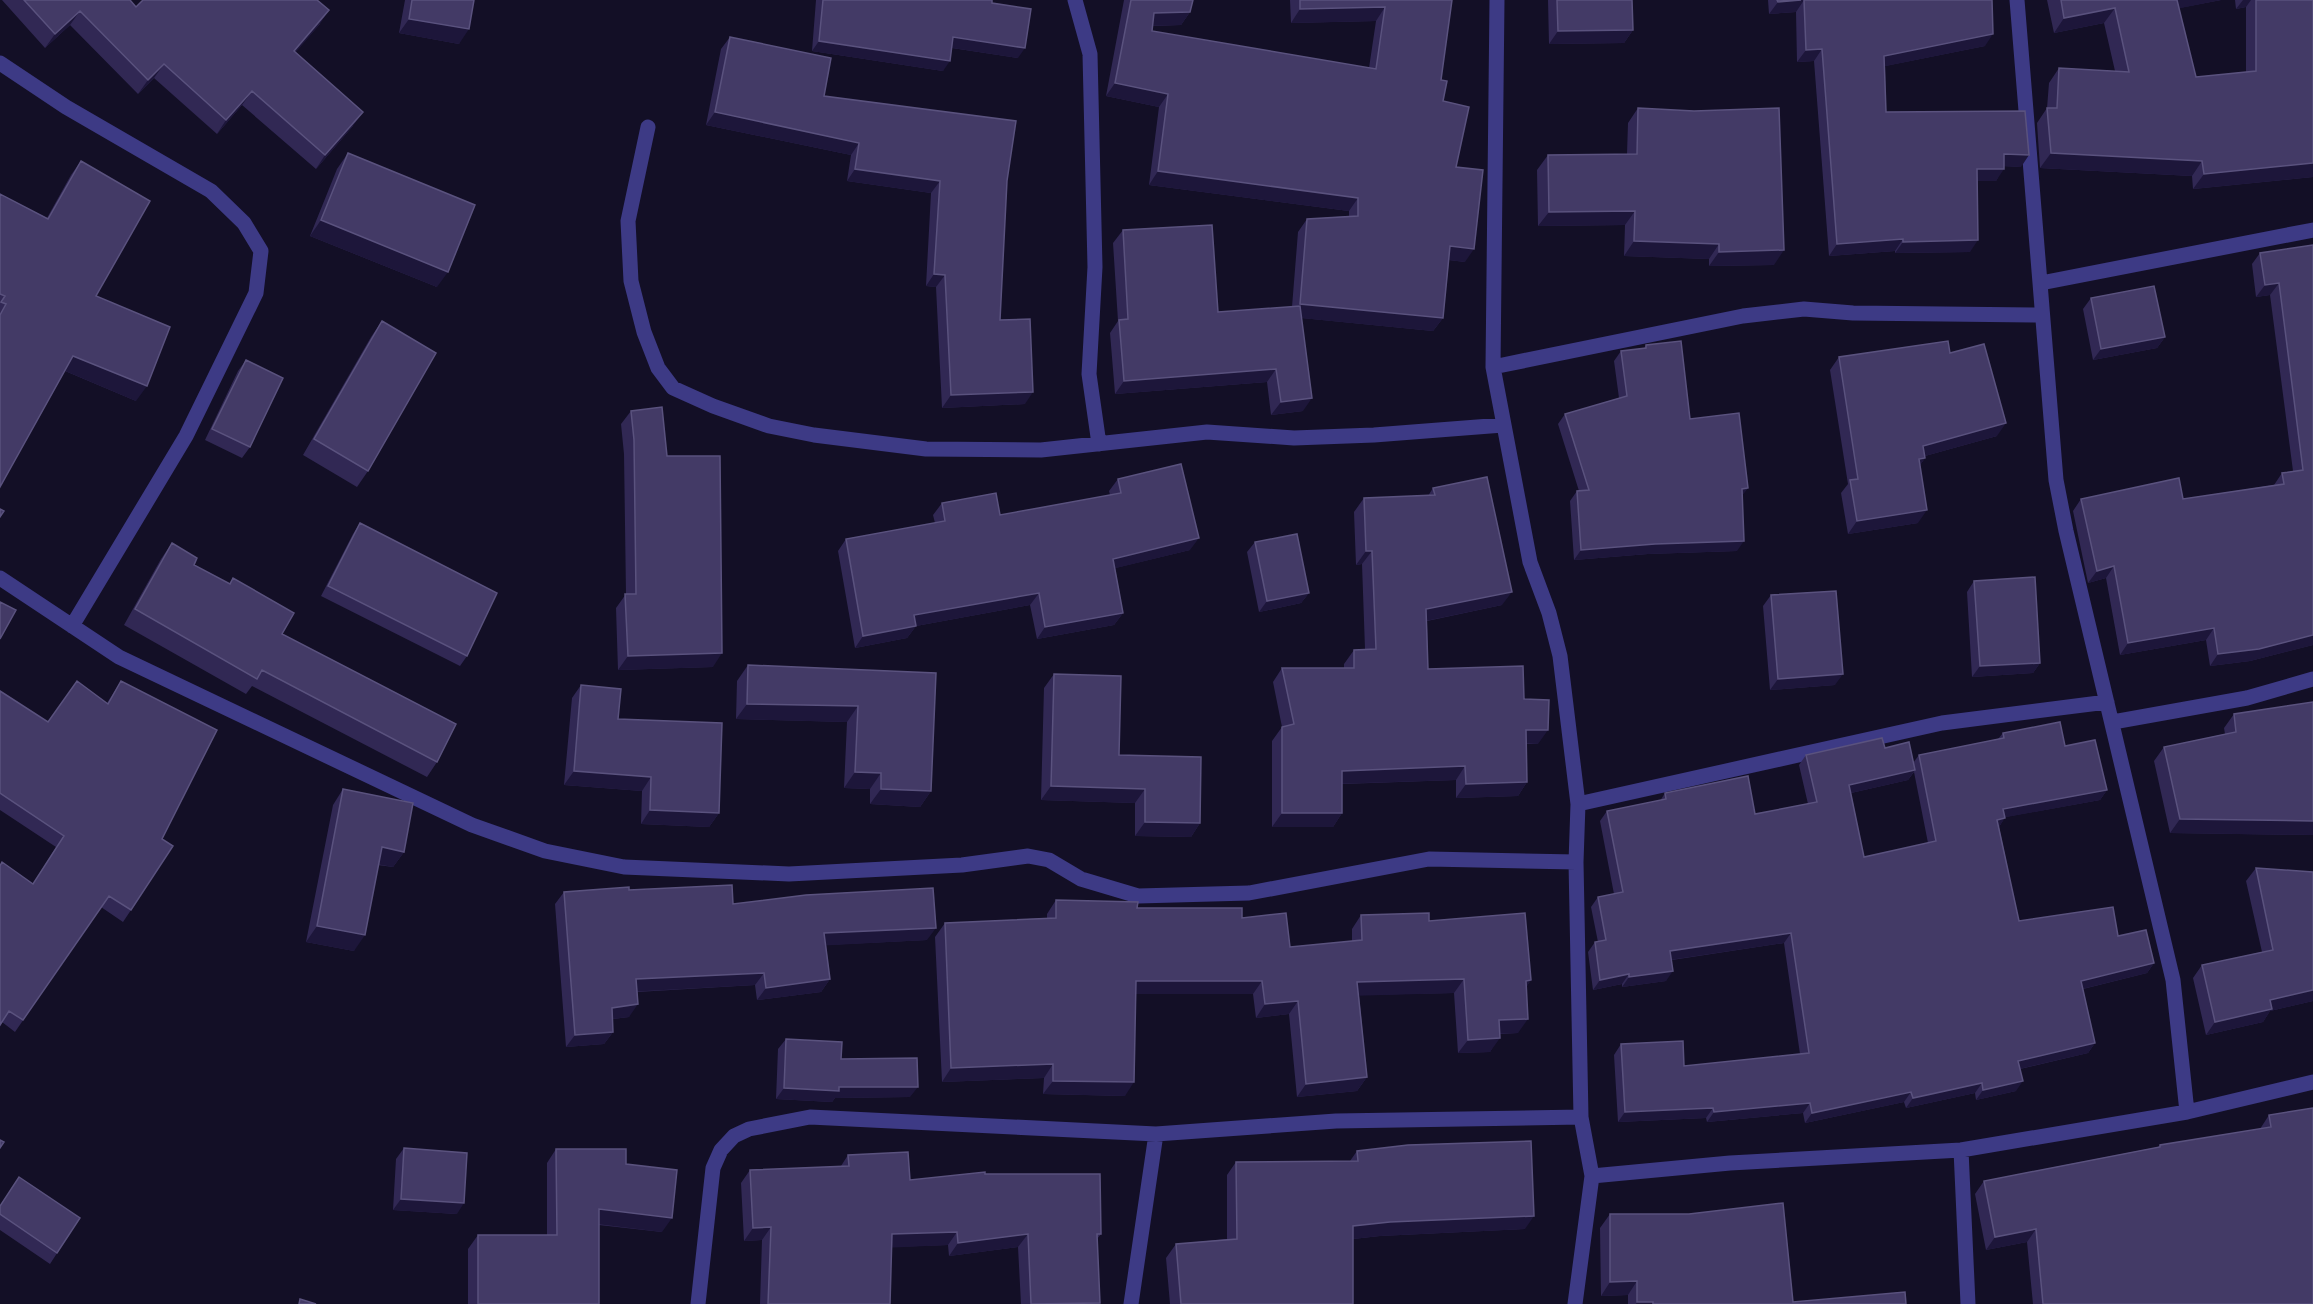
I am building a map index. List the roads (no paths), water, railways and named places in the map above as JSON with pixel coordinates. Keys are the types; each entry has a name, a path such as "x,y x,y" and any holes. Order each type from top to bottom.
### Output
{"street":[{"path":"1076,0 1090,54 1095,267 1089,374 1099,444"},
{"path":"1497,0 1493,367 1530,562 1549,613 1560,656 1578,804 1576,862 1581,1116 1592,1176 1575,1304"},
{"path":"2017,0 2042,283 2056,480 2066,531 2173,980 2187,1112"},
{"path":"0,63 66,107 212,191 244,223 261,251 256,292 186,436 72,626"},
{"path":"648,127 627,221 631,281 644,332 658,368 673,388 769,426 814,435 926,449 1041,450 1207,432 1294,438 1374,435 1503,425"},
{"path":"2042,283 2313,230"},
{"path":"1493,367 1743,316 1804,309 1853,313 2043,315"},
{"path":"0,578 119,657 472,825 545,851 624,867 789,874 962,865 1028,856 1049,860 1081,879 1138,896 1249,893 1429,859 1576,862"},
{"path":"2113,722 2247,698 2313,679"},
{"path":"1578,804 1942,723 2107,702"},
{"path":"1592,1176 1730,1163 1961,1150 2187,1112 2313,1082"},
{"path":"698,1304 713,1168 721,1150 734,1136 749,1129 810,1117 1156,1134 1336,1121 1581,1116"},
{"path":"1131,1304 1156,1134"},
{"path":"1961,1150 1968,1304"}]}
